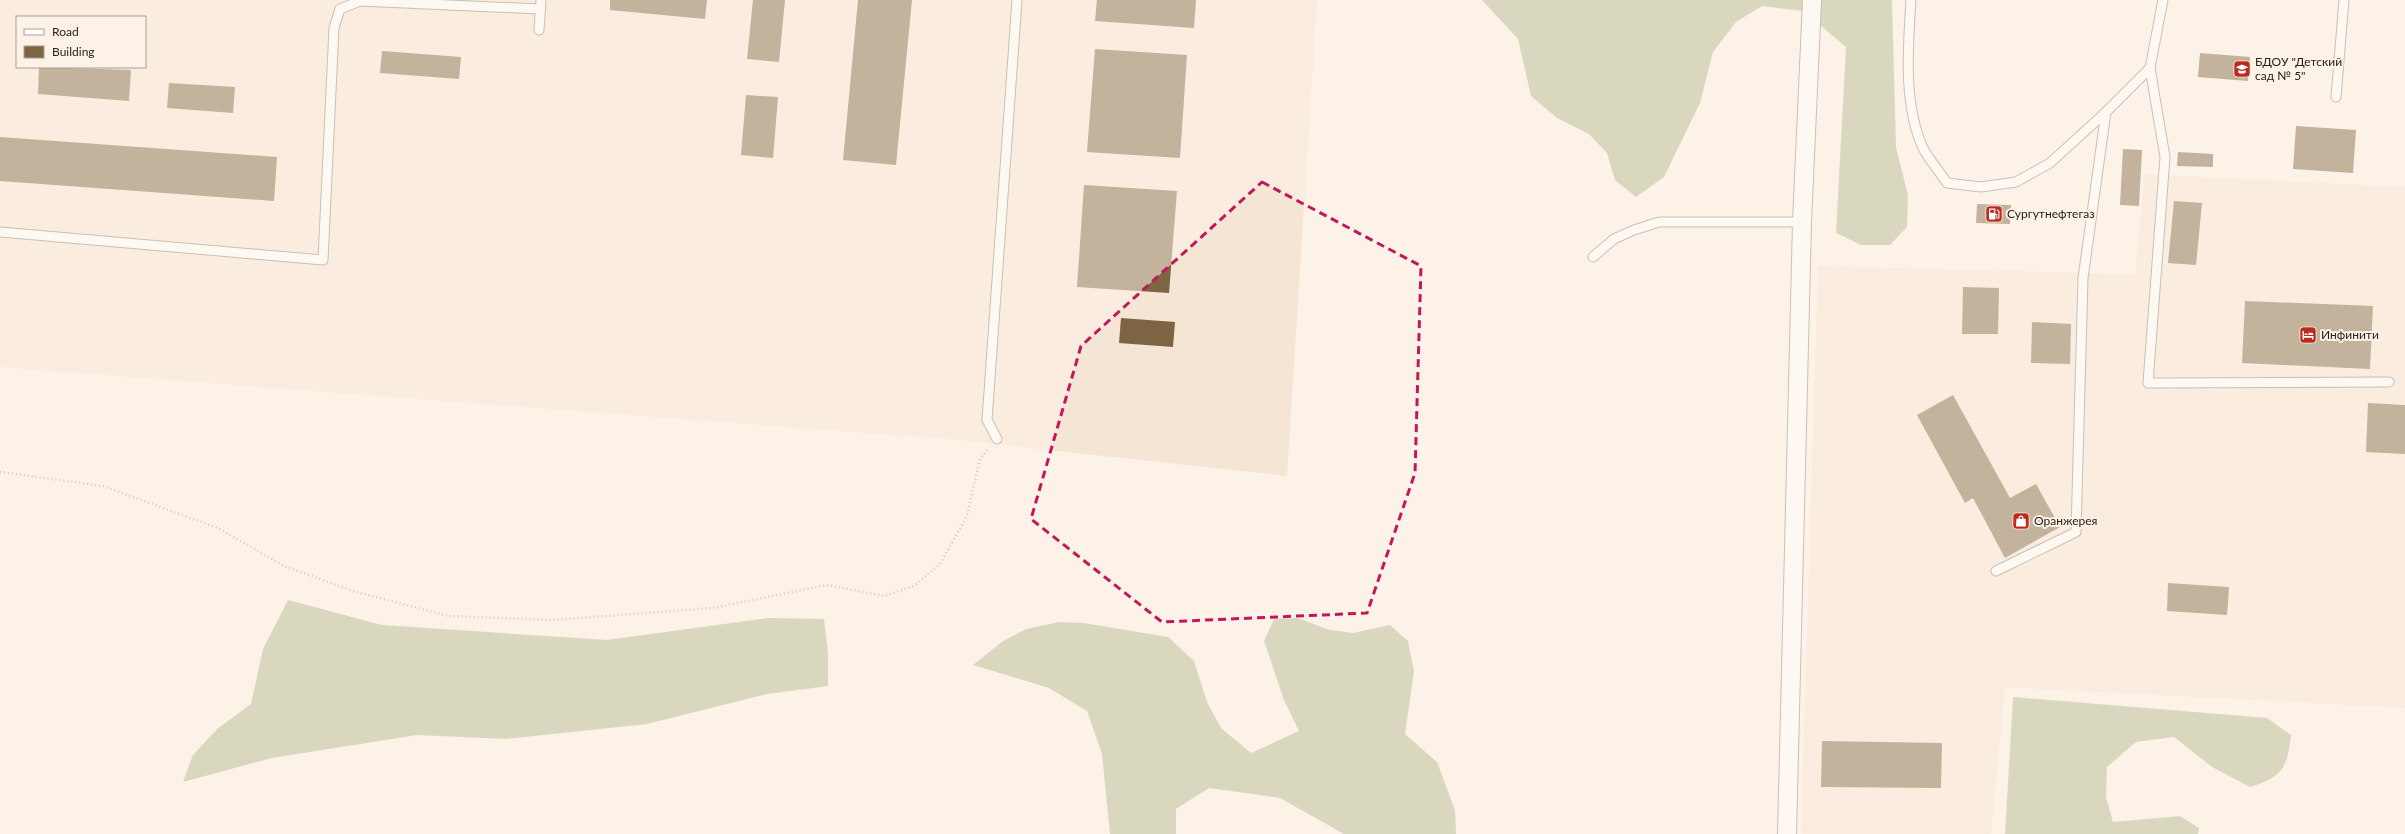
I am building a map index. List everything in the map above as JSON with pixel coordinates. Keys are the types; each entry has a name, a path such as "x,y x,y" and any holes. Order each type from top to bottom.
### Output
{"street":[{"path":"1787,834 1802,222 1812,0"}],"lane":[{"path":"997,439 987,420 1017,0"},
{"path":"1911,0 1907,60 1912,107 1923,148 1947,183 1981,188 2016,182 2050,163 2106,112 2150,68"},
{"path":"2164,0 2150,68 2165,157 2148,383 2389,382"},
{"path":"2336,97 2344,0"},
{"path":"0,232 323,260 334,28 340,9 360,1 540,4 539,30"},
{"path":"1996,571 2076,532 2083,278 2106,112"},
{"path":"1593,257 1614,239 1634,230 1659,222 1802,222"}],"path":[{"path":"0,472 103,486 218,528 284,566 353,591 449,616 553,620 712,608 827,585 884,596 914,586 940,564 967,516 980,459 997,439"}],"highlighted area":[{"path":"1262,182 1421,266 1415,473 1367,613 1162,622 1031,519 1081,346"}],"shaded area":[{"path":"0,0 1317,0 1287,476 957,440 0,367"},
{"path":"2145,174 2405,187 2405,708 2005,687 1991,834 1801,834 1818,266 2135,274"}],"green space":[{"path":"1482,0 1892,0 1896,147 1908,195 1907,227 1890,245 1861,245 1836,233 1846,47 1803,11 1762,6 1736,22 1713,52 1700,103 1664,177 1636,197 1615,180 1607,153 1589,134 1557,118 1531,96 1518,39"},
{"path":"288,600 382,625 607,640 768,618 824,619 828,653 828,686 767,694 647,724 506,739 417,735 272,758 183,782 193,755 217,729 251,704 263,649"},
{"path":"1297,618 1330,630 1353,633 1390,625 1408,641 1414,671 1405,734 1437,762 1455,810 1456,834 1344,834 1280,798 1209,788 1176,809 1176,834 1110,834 1102,754 1087,711 1049,688 973,665 1003,641 1026,629 1059,622 1084,623 1168,637 1194,661 1207,702 1221,728 1251,753 1299,731 1284,700 1264,641 1274,619"},
{"path":"2013,697 2267,718 2291,735 2288,756 2281,770 2276,775 2250,787 2212,767 2174,737 2136,742 2107,767 2106,797 2113,822 2180,816 2199,828 2198,834 2005,834"}],"building":[{"path":"610,0 707,0 705,19 610,10"},
{"path":"753,0 785,0 779,62 747,59"},
{"path":"858,0 912,0 896,165 843,160"},
{"path":"1097,0 1196,0 1194,28 1095,21"},
{"path":"1095,49 1187,55 1180,158 1087,152"},
{"path":"382,51 461,57 459,79 380,73"},
{"path":"2200,53 2250,57 2248,81 2198,77"},
{"path":"39,68 131,70 129,101 38,94"},
{"path":"169,83 235,87 233,113 167,108"},
{"path":"746,95 778,97 773,158 741,155"},
{"path":"2296,126 2356,130 2353,173 2293,169"},
{"path":"0,137 277,157 274,201 0,181"},
{"path":"2123,149 2142,150 2139,206 2120,205"},
{"path":"2178,152 2213,154 2213,167 2177,166"},
{"path":"1084,185 1177,191 1169,293 1077,287"},
{"path":"2174,201 2202,203 2196,265 2168,263"},
{"path":"1977,204 2011,205 2010,224 1976,223"},
{"path":"1963,287 1999,288 1998,334 1962,334"},
{"name":"Инфинити","path":"2245,301 2373,306 2370,369 2242,363"},
{"path":"1121,318 1175,322 1173,347 1119,343"},
{"path":"2032,322 2071,324 2070,364 2031,363"},
{"path":"1953,395 2010,498 2036,484 2060,527 2005,558 1973,498 1965,503 1917,415"},
{"path":"2368,403 2405,405 2405,454 2366,452"},
{"path":"2168,583 2229,587 2227,615 2167,611"},
{"path":"1822,741 1942,743 1941,788 1821,787"}],"place":[{"name":"БДОУ \"Детский сад № 5\"","path":"2242,69"},
{"name":"Сургутнефтегаз","path":"1994,214"},
{"name":"Инфинити","path":"2308,335"},
{"name":"Оранжерея","path":"2021,521"}]}
